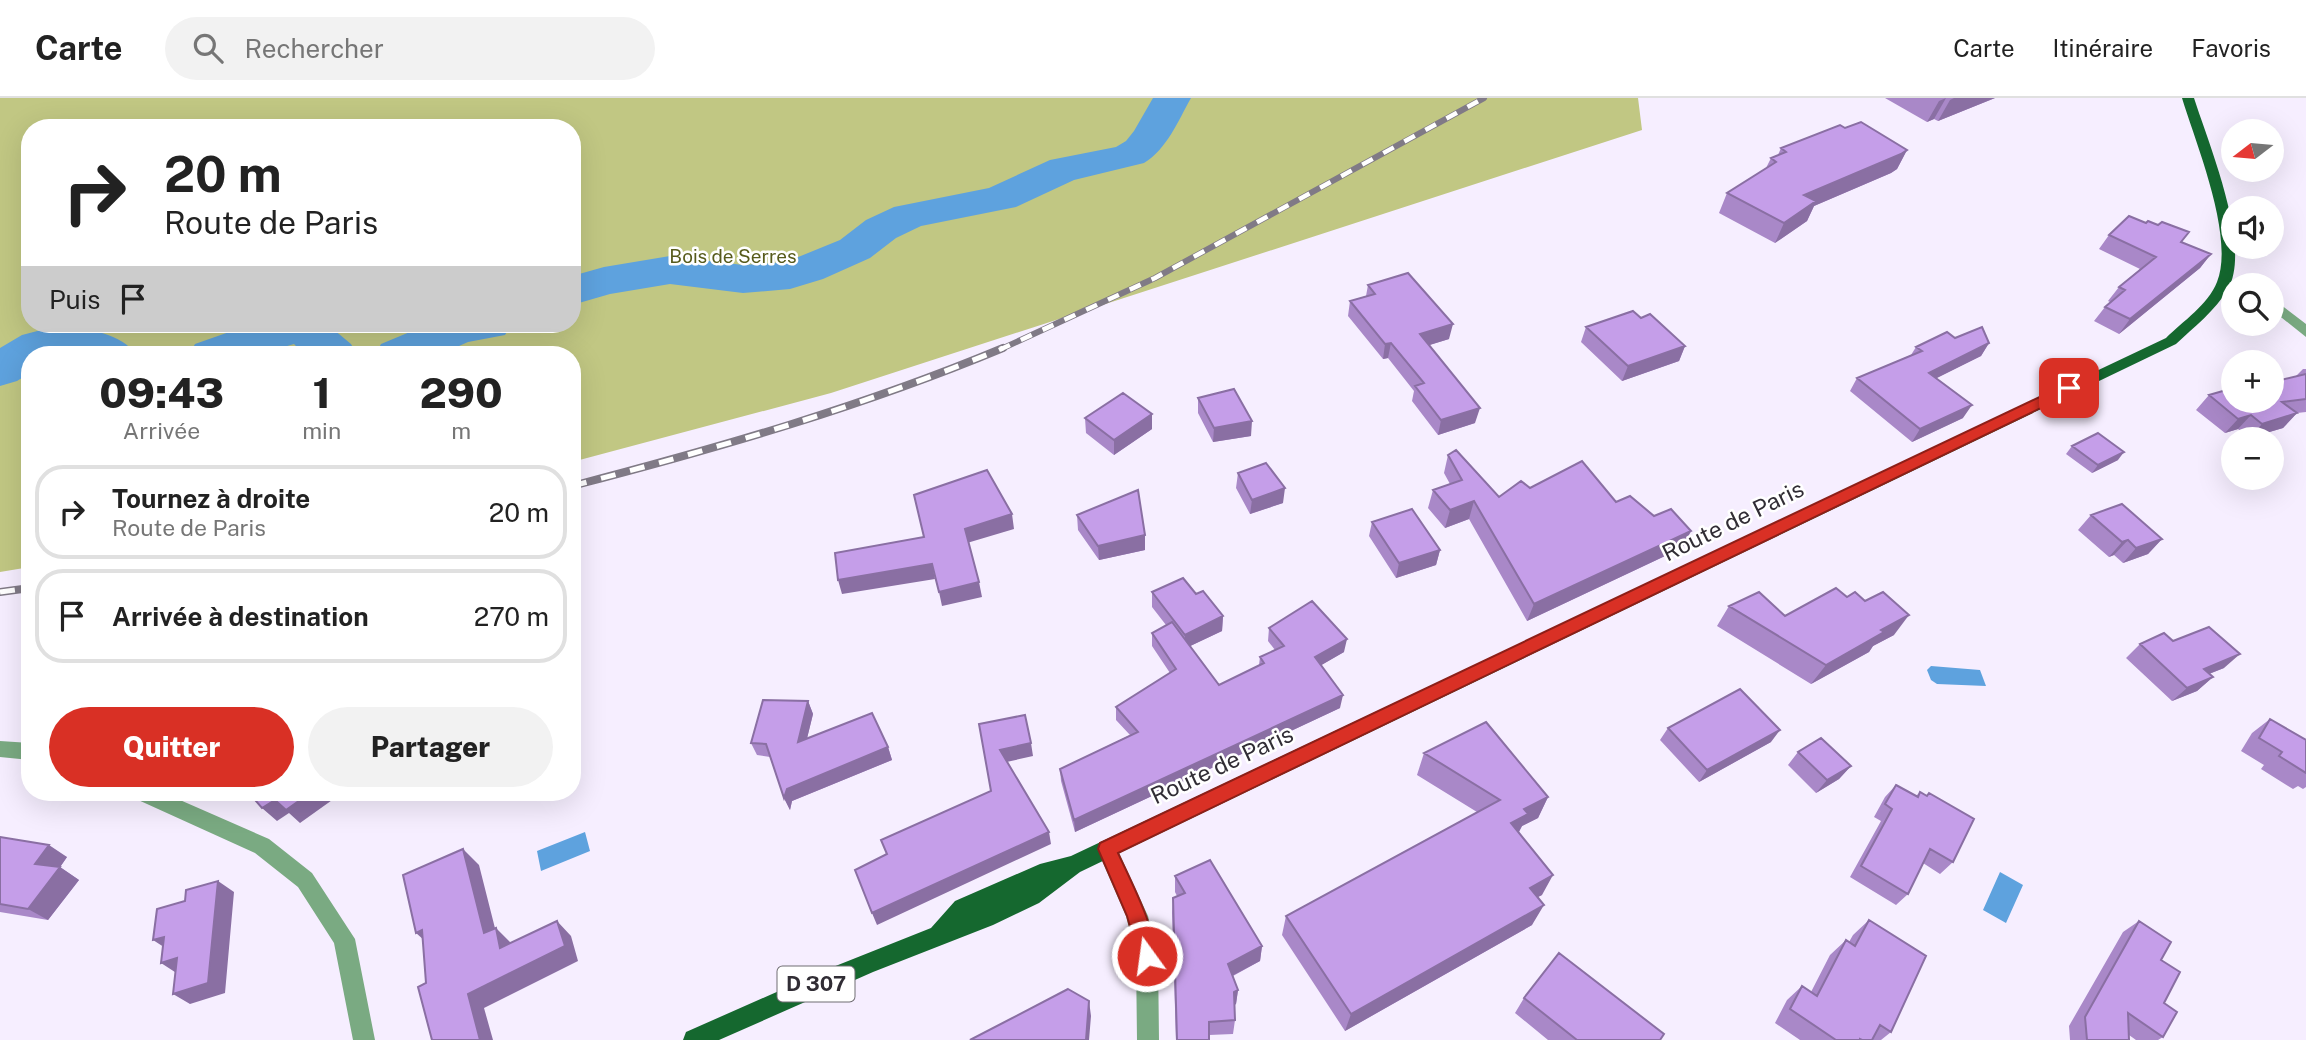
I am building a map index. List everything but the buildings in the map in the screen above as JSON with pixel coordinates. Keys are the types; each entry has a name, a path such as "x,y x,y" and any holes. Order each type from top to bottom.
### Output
{"main road":[{"name":"Route de Paris","path":"2189,98 2228,232 2229,273"},
{"name":"Route de Paris","path":"694,1040 825,980 969,924 1052,885 1074,865 2171,341 2221,293"}],"street":[{"path":"2284,313 2306,332"},
{"path":"0,749 21,751"},
{"path":"161,801 262,846 306,880 344,939 364,1040"},
{"path":"1107,849 1137,916 1147,956 1148,1040"}],"green space":[{"name":"Bois de Serres","path":"0,98 1638,98 1642,130 831,393 581,460 581,346 21,346 21,568 0,572"}],"water":[{"path":"1931,666 1980,670 1986,686 1937,684 1931,680 1927,670"},
{"path":"585,832 590,851 541,871 537,851"},
{"path":"2000,872 2023,885 2006,923 1983,910"}],"waterway":[{"path":"581,288 604,281 670,270 743,279 790,275 855,249 881,229 909,216 1001,198 1064,169 1103,163 1130,155 1140,149 1151,135 1172,98"},
{"path":"236,346 273,333"},
{"path":"309,333 323,346"},
{"path":"419,346 449,333"},
{"path":"38,346 59,342 87,346"},
{"path":"0,370 21,356"}],"railway":[{"path":"999,350 1155,278 1484,98"},
{"path":"581,484 681,457 844,407 1003,348"},
{"path":"0,592 21,589"}],"route":[{"path":"1147,956 1137,916 1107,849 2069,388"}]}
